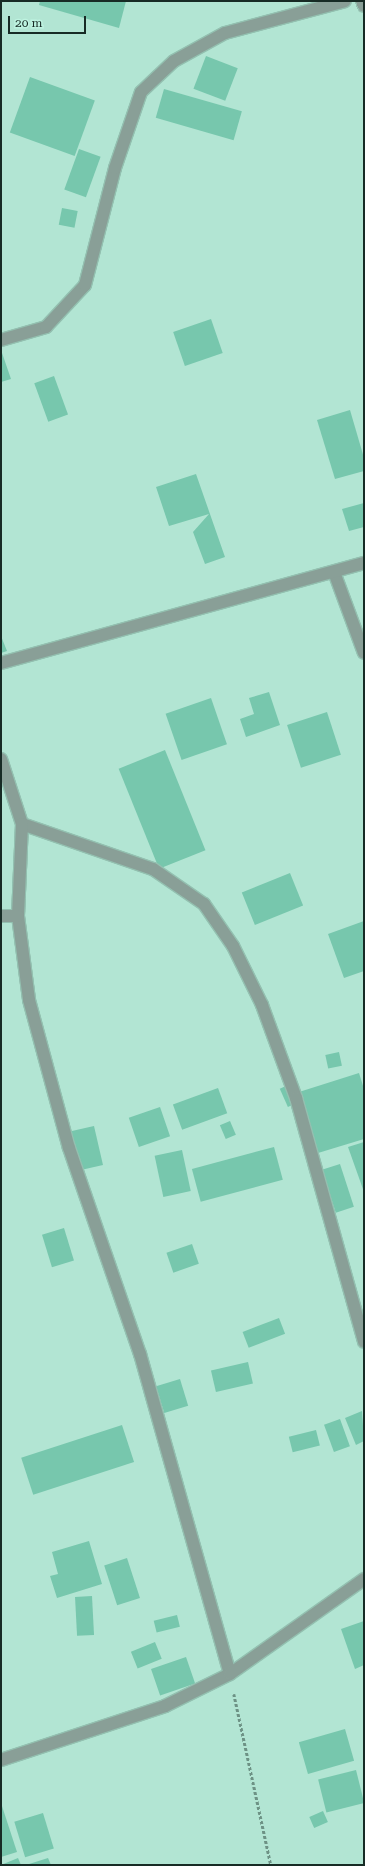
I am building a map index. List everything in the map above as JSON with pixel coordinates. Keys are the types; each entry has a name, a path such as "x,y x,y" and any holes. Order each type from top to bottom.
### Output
{"street":[{"path":"1,340 46,327 85,285 115,168 141,92 174,61 225,33 344,1"},
{"path":"362,1 364,6"},
{"path":"1,663 364,563"},
{"path":"334,572 364,653"},
{"path":"1,759 22,824 18,916 29,1000 69,1148 140,1354 230,1674"},
{"path":"22,824 153,869 204,904 233,946 262,1005 296,1098 364,1342"},
{"path":"1,916 18,916"},
{"path":"1,1760 165,1706 230,1674 364,1579"}],"path":[{"path":"230,1674 271,1865"}],"building":[{"path":"40,1 126,1 119,28 39,5"},
{"path":"206,56 238,68 225,101 193,89"},
{"path":"30,77 95,101 75,156 10,132"},
{"path":"164,89 242,111 234,140 156,118"},
{"path":"79,149 101,157 86,197 64,189"},
{"path":"62,208 78,211 74,228 59,225"},
{"path":"211,319 223,353 185,366 173,332"},
{"path":"1,350 11,379 1,382"},
{"path":"54,376 68,415 48,422 34,383"},
{"path":"350,410 364,458 364,471 335,479 317,420"},
{"path":"196,474 225,557 205,564 193,532 209,514 169,526 156,487"},
{"path":"364,503 364,527 349,531 342,509"},
{"path":"1,636 7,651 1,653"},
{"path":"269,692 280,725 246,737 240,719 254,714 249,698"},
{"path":"211,698 227,744 182,760 166,714"},
{"path":"327,712 341,755 301,768 287,725"},
{"path":"165,750 205,850 159,869 119,769"},
{"path":"290,873 303,905 255,925 242,892"},
{"path":"364,921 364,971 344,978 328,934"},
{"path":"339,1052 342,1066 328,1069 325,1055"},
{"path":"359,1073 364,1089 364,1139 318,1153 299,1092"},
{"path":"288,1085 296,1103 288,1107 280,1089"},
{"path":"218,1088 227,1113 182,1130 173,1104"},
{"path":"160,1107 170,1136 139,1147 129,1118"},
{"path":"230,1121 236,1135 226,1139 220,1125"},
{"path":"94,1126 103,1165 78,1171 69,1132"},
{"path":"364,1142 364,1192 348,1147"},
{"path":"274,1147 283,1180 201,1202 192,1169"},
{"path":"182,1150 191,1191 163,1197 155,1156"},
{"path":"340,1164 354,1207 336,1213 322,1170"},
{"path":"64,1228 74,1261 52,1267 42,1235"},
{"path":"192,1244 199,1264 173,1273 166,1253"},
{"path":"279,1318 285,1334 249,1348 243,1332"},
{"path":"248,1362 253,1383 216,1392 211,1371"},
{"path":"180,1379 188,1406 164,1413 156,1386"},
{"path":"362,1411 364,1441 356,1445 345,1418"},
{"path":"340,1419 350,1446 334,1452 324,1425"},
{"path":"122,1425 134,1462 33,1495 21,1458"},
{"path":"316,1430 320,1446 293,1452 289,1437"},
{"path":"89,1541 102,1584 57,1598 50,1576 58,1574 52,1552"},
{"path":"127,1558 140,1598 117,1605 104,1565"},
{"path":"92,1596 94,1635 77,1636 75,1597"},
{"path":"177,1615 180,1627 157,1632 154,1621"},
{"path":"364,1621 364,1665 355,1669 341,1629"},
{"path":"155,1642 162,1659 138,1668 131,1652"},
{"path":"186,1657 195,1683 160,1696 151,1669"},
{"path":"345,1729 354,1761 308,1774 299,1742"},
{"path":"356,1770 364,1803 326,1812 318,1779"},
{"path":"1,1803 17,1852 1,1857"},
{"path":"323,1811 328,1822 314,1828 309,1817"},
{"path":"43,1813 54,1848 25,1857 14,1822"},
{"path":"18,1858 21,1865 1,1865"},
{"path":"48,1858 51,1865 26,1865"}]}
